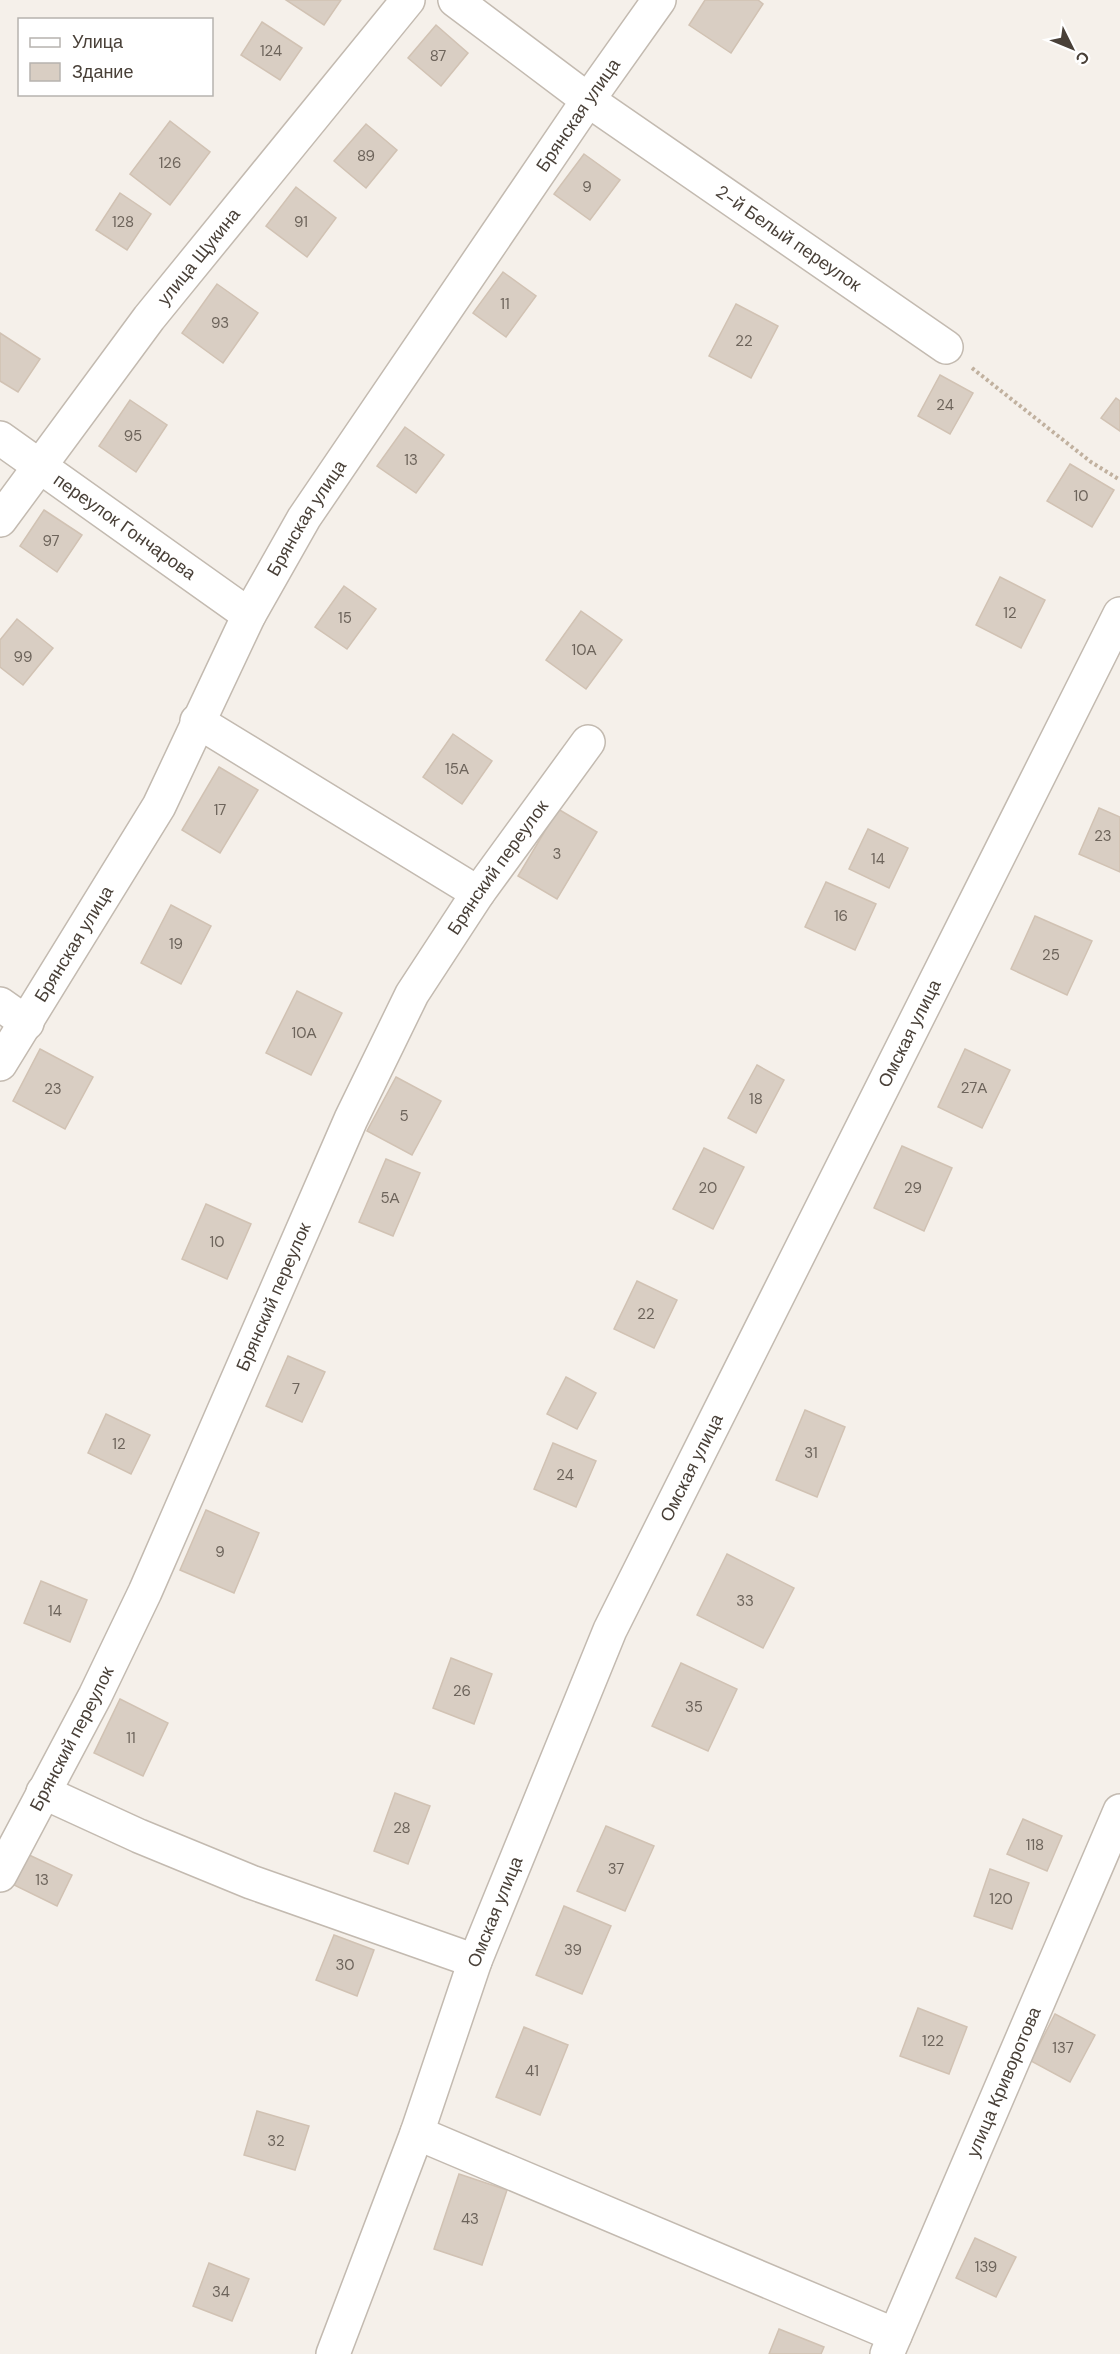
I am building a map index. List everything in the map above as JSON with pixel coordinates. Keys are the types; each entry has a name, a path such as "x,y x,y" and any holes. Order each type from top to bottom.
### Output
{"street":[{"name":"улица Щукина","path":"0,520 150,318 408,0"},
{"name":"2-й Белый переулок","path":"455,0 588,100 946,347"},
{"name":"Брянская улица","path":"0,1064 159,806 197,721 249,615 304,518 588,100 659,0"},
{"name":"переулок Гончарова","path":"0,438 249,615"},
{"name":"Омская улица","path":"333,2354 417,2133 476,1961 610,1630 1120,614"},
{"path":"197,721 478,893"},
{"name":"Брянский переулок","path":"0,1875 95,1696 145,1592 351,1119 412,994 478,893 588,742"},
{"path":"0,1004 27,1023"},
{"path":"43,1792 139,1836 251,1882 476,1961"},
{"name":"улица Криворотова","path":"891,2345 1120,1811"},
{"path":"417,2133 891,2345"}],"path":[{"path":"946,347 1091,462 1120,480"}],"building":[{"path":"286,0 341,0 324,25"},
{"path":"705,0 758,0 763,4 731,53 689,25"},
{"path":"262,22 302,48 280,80 241,55"},
{"path":"436,25 468,53 441,86 408,58"},
{"path":"170,121 210,152 170,205 130,174"},
{"path":"366,124 397,150 366,188 334,161"},
{"path":"584,154 620,180 590,220 554,194"},
{"path":"296,187 336,218 307,257 266,226"},
{"path":"120,193 151,214 127,250 96,230"},
{"path":"503,272 536,296 506,337 473,313"},
{"path":"217,284 258,313 223,363 182,333"},
{"path":"736,304 778,326 751,378 709,356"},
{"path":"0,333 40,359 18,392 0,381"},
{"path":"940,375 973,393 950,434 918,416"},
{"path":"1116,398 1120,401 1120,431 1101,418"},
{"path":"130,400 167,425 136,472 99,446"},
{"path":"405,427 444,455 416,493 377,466"},
{"path":"1070,464 1114,490 1092,527 1047,501"},
{"path":"44,510 82,535 57,572 20,546"},
{"path":"1000,577 1045,600 1021,648 976,625"},
{"path":"344,586 376,609 347,649 315,627"},
{"path":"581,611 622,640 586,689 546,660"},
{"path":"17,619 53,648 23,685 0,667 0,640"},
{"path":"453,734 492,761 462,804 423,777"},
{"path":"219,767 258,790 220,853 182,830"},
{"path":"1099,808 1120,817 1120,872 1079,854"},
{"path":"558,809 597,832 557,899 518,876"},
{"path":"868,829 908,848 889,888 849,869"},
{"path":"826,882 876,904 855,950 805,927"},
{"path":"171,905 211,926 181,984 141,963"},
{"path":"1035,916 1092,941 1067,995 1011,969"},
{"path":"297,991 342,1013 311,1075 266,1053"},
{"path":"40,1049 93,1077 65,1129 13,1101"},
{"path":"965,1049 1010,1070 982,1128 938,1107"},
{"path":"757,1065 784,1080 756,1133 728,1118"},
{"path":"396,1077 441,1101 412,1155 367,1131"},
{"path":"902,1146 952,1168 924,1231 874,1208"},
{"path":"704,1148 744,1167 713,1229 673,1209"},
{"path":"386,1159 420,1173 393,1236 359,1222"},
{"path":"206,1204 251,1224 227,1279 182,1259"},
{"path":"637,1281 677,1300 654,1348 614,1329"},
{"path":"288,1356 325,1372 302,1422 266,1406"},
{"path":"566,1377 596,1393 577,1429 547,1414"},
{"path":"805,1410 845,1427 817,1497 776,1480"},
{"path":"106,1414 150,1435 131,1474 88,1453"},
{"path":"553,1443 596,1461 576,1507 534,1489"},
{"path":"206,1510 259,1533 234,1593 180,1570"},
{"path":"727,1554 794,1588 763,1648 697,1615"},
{"path":"41,1581 87,1600 70,1642 24,1623"},
{"path":"451,1658 492,1674 474,1724 433,1708"},
{"path":"681,1663 737,1689 708,1751 652,1726"},
{"path":"120,1699 168,1723 143,1776 94,1753"},
{"path":"395,1793 430,1806 408,1864 374,1851"},
{"path":"1023,1819 1062,1836 1047,1871 1007,1854"},
{"path":"606,1826 654,1846 625,1911 577,1891"},
{"path":"27,1854 72,1875 57,1906 12,1884"},
{"path":"990,1869 1029,1883 1012,1929 974,1916"},
{"path":"564,1906 611,1926 582,1994 536,1975"},
{"path":"334,1935 374,1950 357,1996 316,1980"},
{"path":"918,2008 967,2027 949,2074 900,2056"},
{"path":"1055,2014 1095,2035 1070,2082 1031,2061"},
{"path":"524,2027 568,2045 540,2115 496,2097"},
{"path":"257,2111 309,2126 295,2170 244,2155"},
{"path":"459,2174 507,2190 482,2265 434,2249"},
{"path":"975,2238 1016,2257 996,2297 956,2278"},
{"path":"209,2263 249,2279 232,2321 193,2306"},
{"path":"779,2329 824,2347 821,2354 769,2354"}]}
